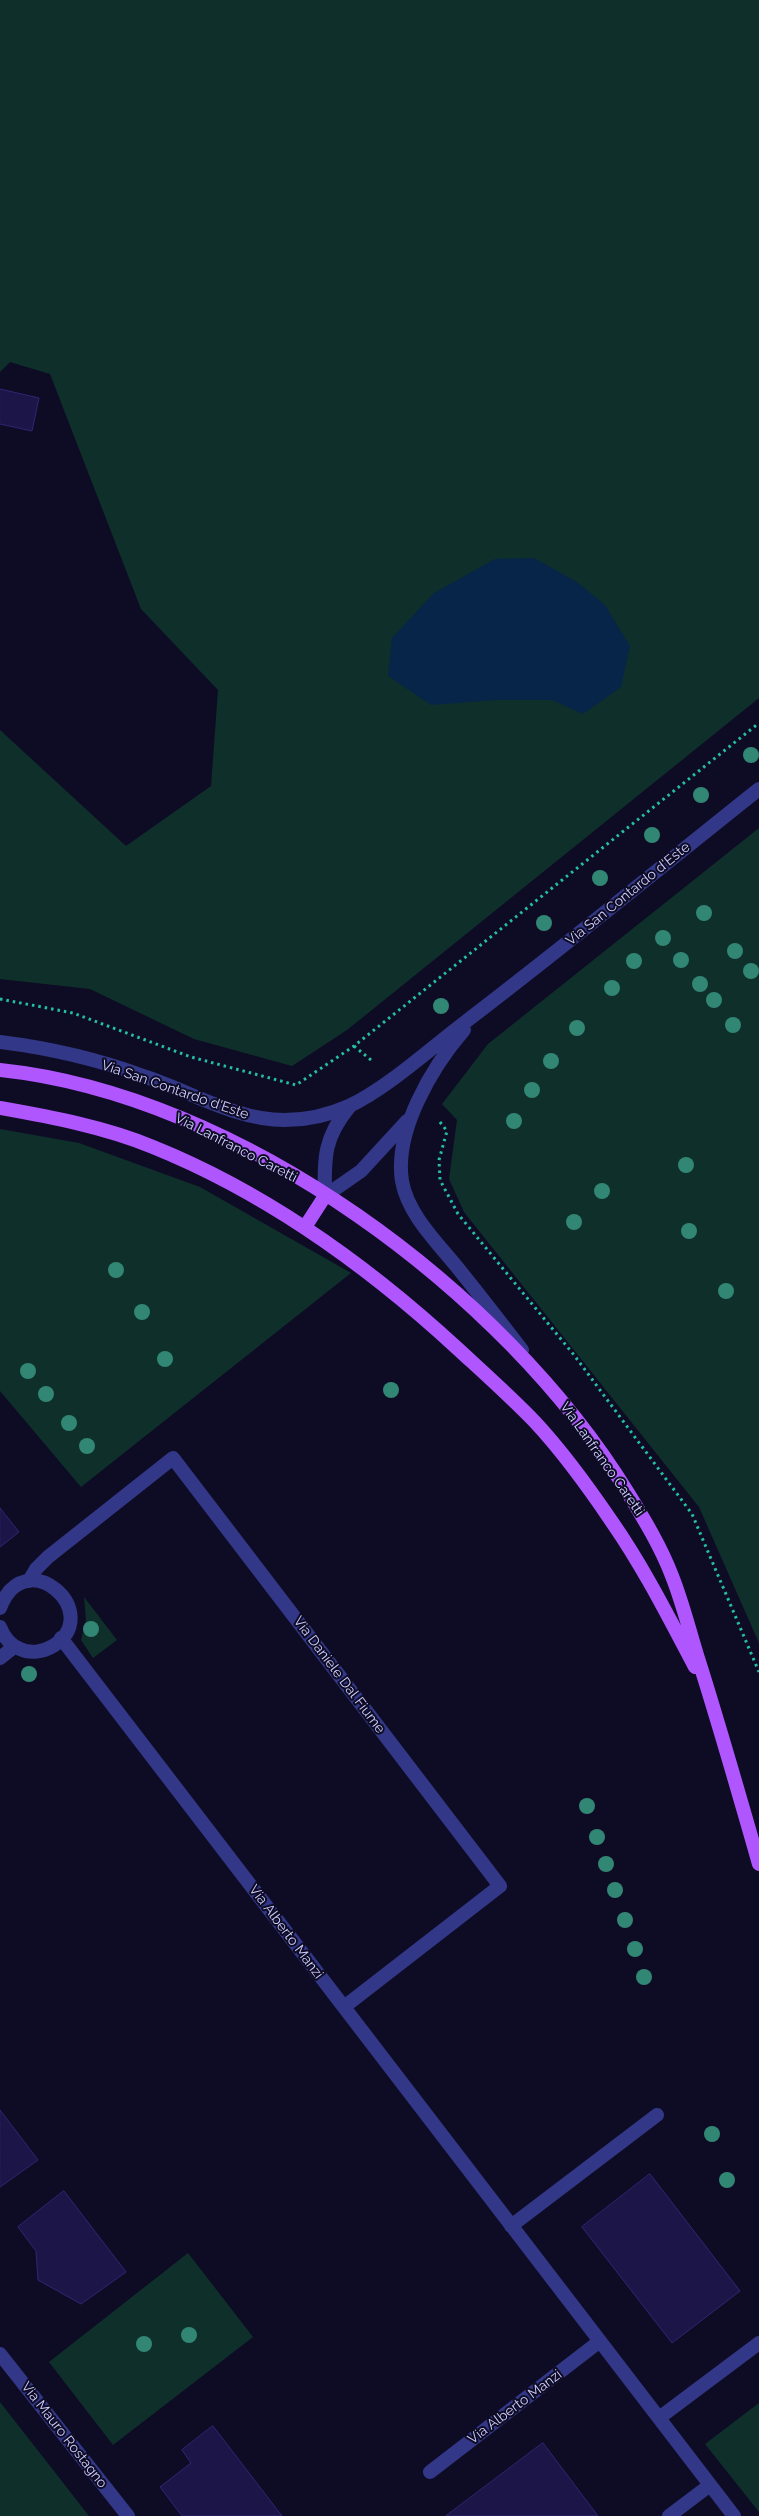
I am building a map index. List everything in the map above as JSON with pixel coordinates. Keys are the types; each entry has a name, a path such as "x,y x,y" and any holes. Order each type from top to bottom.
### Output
{"main road":[{"name":"Via Lanfranco Caretti","path":"0,1070 72,1083 114,1094 169,1113 248,1151 359,1217 428,1269 471,1306 547,1382 583,1425 645,1521 672,1575 711,1699 759,1864"},
{"name":"Via Lanfranco Caretti","path":"0,1108 50,1117 152,1147 238,1188 305,1227 353,1260 401,1297 536,1424 617,1530 650,1584 711,1699"},
{"path":"305,1227 325,1196"}],"street":[{"name":"Via San Contardo d'Este","path":"325,1196 324,1157 328,1140 336,1122 350,1106 393,1077 496,998 759,789"},
{"name":"Via San Contardo d'Este","path":"496,998 448,1048 417,1105 404,1140 401,1162 402,1182 408,1199 424,1226 547,1382"},
{"name":"Via San Contardo d'Este","path":"0,1042 65,1054 145,1076 258,1118 311,1119 350,1106"},
{"name":"Via San Contardo d'Este","path":"325,1196 361,1171 389,1142 417,1105"},
{"name":"Via Daniele Dal Fiume","path":"29,1581 36,1569 48,1557 173,1458 500,1886 344,2007"},
{"path":"0,1608 4,1597 13,1588 29,1581 45,1582 53,1586 64,1596 69,1607 67,1631 62,1638 46,1650 32,1652 14,1646 8,1642 0,1627"},
{"name":"Via Alberto Manzi","path":"62,1638 734,2516"},
{"path":"0,1658 14,1646"},
{"path":"511,2226 657,2115"},
{"name":"Via Alberto Manzi","path":"430,2472 600,2341"},
{"path":"659,2418 759,2343"},
{"name":"Via Mauro Rostagno","path":"0,2354 128,2516"},
{"path":"669,2516 710,2485"}],"path":[{"path":"0,999 73,1013 191,1057 296,1085 354,1046 759,723"},
{"path":"354,1046 393,1077"},
{"path":"417,1105 447,1131 439,1160 440,1180 458,1214 574,1355 692,1514 759,1672"}],"green space":[{"path":"0,0 759,0 759,698 347,1030 292,1066 194,1039 90,989 0,979 0,730 126,846 211,786 218,690 141,609 50,374 10,362 0,372"},
{"path":"759,828 759,1643 699,1507 464,1212 449,1179 457,1120 442,1104 488,1044"},
{"path":"0,1129 79,1143 200,1187 351,1273 81,1487 0,1391"},
{"path":"84,1597 117,1640 93,1658 81,1640 86,1620"},
{"path":"188,2253 253,2337 113,2445 49,2362"},
{"path":"0,2402 89,2516 0,2516"},
{"path":"759,2403 759,2512 705,2444"}],"water":[{"path":"534,558 577,582 605,605 630,646 621,687 583,714 552,700 496,700 431,705 388,676 392,638 434,593 495,559"}],"building":[{"path":"0,389 39,398 32,431 0,424"},
{"path":"0,1508 19,1532 0,1547"},
{"path":"0,2110 38,2160 0,2187"},
{"path":"650,2174 740,2291 672,2343 582,2227"},
{"path":"64,2191 126,2272 81,2304 38,2280 36,2251 18,2227"},
{"path":"213,2426 282,2516 182,2516 160,2487 191,2463 182,2450"},
{"path":"543,2443 598,2516 446,2516"}]}
